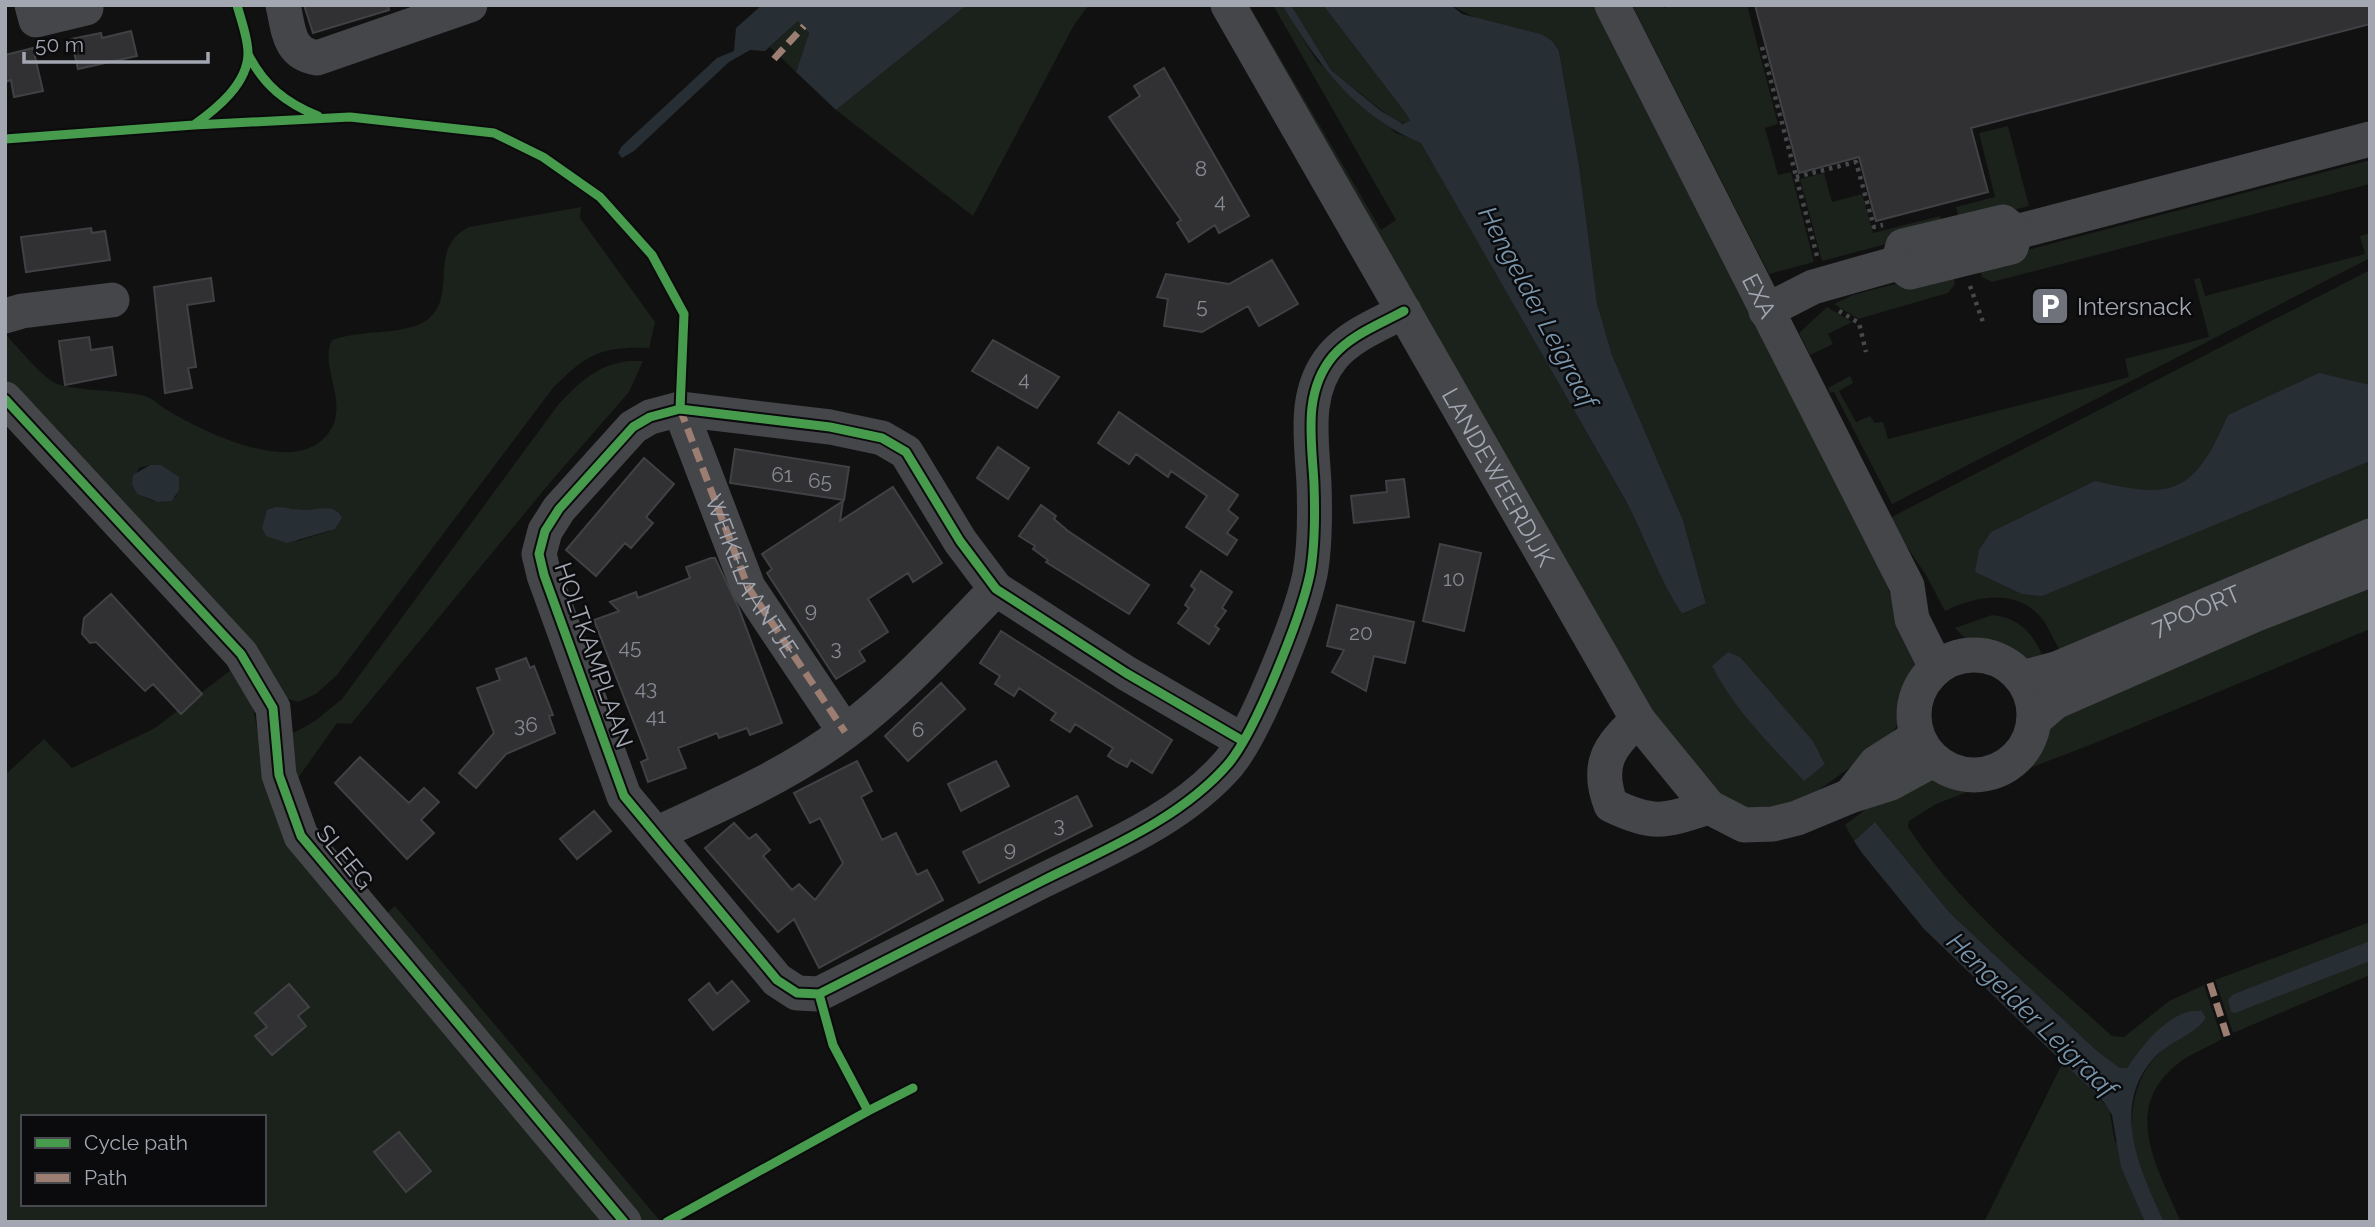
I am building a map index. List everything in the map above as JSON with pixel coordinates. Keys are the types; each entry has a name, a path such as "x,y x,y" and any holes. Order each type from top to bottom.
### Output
{"street":[{"path":"32,5 36,20 86,8 85,5"},
{"path":"283,5 292,47 302,55 317,58 470,5"},
{"name":"LANDEWEERDIJK","path":"1228,5 1638,720 1709,807 1744,825 1773,824 1797,818 1850,796 1876,763 1925,748"},
{"name":"EXA","path":"1612,5 1907,586 1912,619 1948,661"},
{"path":"1766,311 1824,283 1898,263 1903,246 2003,222 2016,232 2370,139"},
{"path":"5,316 22,310 112,300"},
{"path":"1243,741 1283,655 1310,573 1314,488 1310,416 1316,387 1331,358 1349,341 1404,311"},
{"name":"SLEEG","path":"5,399 241,654 273,708 279,775 301,836 624,1222"},
{"name":"HOLTKAMPLAAN","path":"680,409 830,428 882,438 906,452 960,541 996,589 1126,673 1243,741 1229,763 1197,794 1136,834 819,994 797,993 777,980 624,796 559,620 539,554 545,531 559,509 633,426 650,417 680,409"},
{"name":"WEIKELAANTJE","path":"680,409 748,587 845,732"},
{"name":"7POORT","path":"2022,678 2056,668 2370,536"},
{"name":"7POORT","path":"2034,720 2055,702 2254,615 2370,570"},
{"path":"656,834 774,779 845,732 913,673 996,589"},
{"path":"1984,654 2005,663 2022,678 2034,705 2034,720 2029,741 2015,759 1996,771 1974,775 1952,772 1925,748 1913,718 1915,698 1923,681 1948,661 1984,654"},
{"path":"1638,720 1616,739 1604,766 1604,788 1611,805 1638,818 1666,821 1709,807"}],"path":[{"path":"1762,47 1830,306 1859,323 1866,352"}],"shaded area":[{"path":"967,5 1089,5 1074,25 973,216 836,110"},
{"path":"1240,5 1249,5 1381,230 1396,220 1273,5 1282,5 1317,61 1396,133 1421,142 1626,501 1659,573 1683,614 1706,602 1683,520 1612,355 1597,303 1579,165 1559,51 1541,34 1477,19 1451,5 1596,5 1850,501 1917,655 1904,714 1888,740 1808,798 1787,807 1754,810 1714,793 1665,734","holes":["1727,656 1813,741 1825,764 1716,662"]},
{"path":"1291,5 1323,5 1407,115 1410,121 1408,124 1395,121 1331,70"},
{"path":"1632,5 1663,5 1664,8 1675,5 1747,5 1778,124 1765,128 1778,175 1791,172 1814,262 1769,274"},
{"path":"799,20 809,33 796,72 770,47"},
{"path":"2008,126 2029,206 1960,224 1956,207 1995,197 1979,133"},
{"path":"2370,160 2370,184 1992,282 1982,277 1978,263"},
{"path":"1824,173 1832,202 1862,194 1873,233 1940,216 1943,229 1822,261 1800,179"},
{"path":"581,207 580,218 655,322 649,348 618,349 595,355 585,360 553,388 337,675 316,694 298,702 285,698 5,391 5,334 55,383 73,388 145,396 201,428 244,445 287,452 305,449 321,441 331,429 336,416 329,364 332,340 356,334 407,328 427,320 436,310 441,298 449,247 456,236 469,227","holes":["161,465 177,496 167,501 157,501 137,493 132,484 139,468","290,508 303,511 330,531 297,541"]},
{"path":"2370,233 2370,258 1892,504 1834,392 1830,393 1828,388 1850,376 1853,383 1839,391 1856,422 1870,416 1875,423 1883,422 1888,439 2129,377 2125,359 2209,337 2194,279 2200,278 2205,296 2365,254 2360,236"},
{"path":"1952,269 1955,284 1948,293 1858,319 1834,304 1853,295"},
{"path":"2370,270 2370,526 2062,654 2043,620 2021,603 2009,599 1983,599 1969,601 1945,611 1926,575 1888,519"},
{"path":"1827,307 1852,322 1828,334 1833,344 1810,355 1799,333"},
{"path":"628,361 643,361 629,392 553,479 351,724 337,723 291,788 286,737 315,721 342,699 558,405 581,382 597,371"},
{"path":"2370,577 2370,629 2095,743 1936,804 1909,821 1908,827 1929,857 1977,912 2112,1036 2124,1037 2169,1001 2204,985 2222,1039 2180,1062 2162,1080 2151,1099 2147,1119 2154,1160 2181,1222 1984,1222 2063,1062 2109,1108 2115,1142 2133,1147 2134,1101 2144,1074 2162,1050 2206,1018 2202,1011 2167,1026 2143,1047 2127,1069 2120,1068 2096,1050 1950,913 1875,822 1854,841 1845,825 1887,795 1923,779 1945,777 1982,781 2001,777 2025,759 2053,716"},
{"path":"1992,615 2012,620 2026,630 2037,644 2045,662 2034,663 1996,655 1973,643 1955,628"},
{"path":"236,666 250,692 270,795 617,1222 5,1222 5,775 44,739 72,768 155,728"},
{"path":"395,906 661,1222 635,1222 378,921"},
{"path":"2370,922 2370,975 2233,1033 2215,980"}],"water":[{"path":"762,5 967,5 836,110 796,72 809,33 798,21 765,51 750,50 729,62 634,151 622,158 618,153 622,146 717,58 734,51 736,28"},
{"name":"Hengelder Leigraaf","path":"1282,5 1291,5 1331,70 1381,111 1403,124 1410,121 1407,115 1323,5 1451,5 1462,14 1541,34 1552,41 1559,51 1579,165 1597,303 1612,355 1683,520 1706,603 1682,614 1659,573 1626,501 1421,143 1376,118 1340,86 1310,48"},
{"path":"2319,373 2370,385 2370,461 2042,596 2022,594 1975,572 1979,550 1991,532 2095,481 2145,490 2164,489 2180,484 2193,475 2205,460 2228,415"},
{"path":"150,465 161,465 179,477 179,490 172,501 158,502 137,494 132,484 133,475"},
{"path":"276,507 331,509 342,518 335,529 287,543 266,536 262,528 267,510"},
{"path":"1728,652 1740,657 1813,741 1825,764 1804,781 1754,726 1721,682 1712,666"},
{"name":"Hengelder Leigraaf","path":"1875,822 1950,913 2096,1050 2120,1068 2127,1068 2149,1039 2169,1021 2190,1011 2202,1011 2206,1018 2201,1024 2155,1057 2141,1076 2134,1096 2131,1117 2138,1160 2164,1222 2145,1222 2121,1167 2112,1115 2104,1102 1924,929 1862,853 1854,841"},
{"path":"2370,941 2370,961 2235,1013 2231,1012 2228,1000 2232,995"}],"building":[{"path":"304,5 388,5 389,10 313,33"},
{"path":"1755,5 2370,5 2370,24 1971,128 1988,192 1876,221 1859,157 1799,173"},
{"path":"131,31 137,56 78,69 71,39 101,33 102,38"},
{"path":"33,48 43,91 14,97 11,80 5,82 5,55"},
{"path":"1164,68 1249,216 1219,233 1215,225 1189,242 1177,223 1181,220 1109,117 1140,96 1134,86"},
{"path":"91,228 92,233 105,231 110,260 26,272 21,237"},
{"path":"1272,260 1298,304 1259,326 1248,306 1202,332 1164,326 1168,299 1157,297 1166,274 1229,284"},
{"path":"211,278 214,301 187,305 196,367 188,368 192,388 165,393 154,287"},
{"path":"89,337 91,350 112,347 116,375 65,385 59,341"},
{"path":"993,340 1059,377 1037,408 972,371"},
{"path":"1119,412 1238,495 1228,510 1238,518 1227,533 1237,540 1227,555 1186,527 1207,496 1171,471 1168,477 1136,454 1129,464 1098,443"},
{"path":"998,447 1029,468 1008,499 977,478"},
{"path":"735,449 849,467 844,500 730,483"},
{"path":"644,458 674,484 646,517 653,523 631,548 625,543 596,576 566,550"},
{"path":"1404,479 1409,517 1354,523 1351,496 1387,492 1386,481"},
{"path":"893,487 942,563 913,582 908,573 868,599 888,632 859,651 865,661 836,679 767,573 772,569 762,554 843,501 840,521"},
{"path":"1041,505 1056,516 1054,519 1068,531 1149,585 1129,614 1046,562 1048,560 1033,549 1035,546 1019,536"},
{"path":"1440,544 1481,553 1464,631 1423,621"},
{"path":"715,558 739,609 782,723 750,735 747,728 719,738 717,733 678,748 686,768 648,782 641,762 648,759 594,620 619,611 610,602 636,592 638,598 690,578 686,567"},
{"path":"1201,571 1232,592 1222,608 1226,611 1215,626 1219,629 1209,644 1178,623 1189,608 1185,605 1195,589 1191,586"},
{"path":"111,594 202,694 181,714 153,684 145,691 96,642 90,643 82,634 84,618"},
{"path":"1337,605 1414,622 1405,663 1374,656 1366,691 1332,672 1344,650 1327,646"},
{"path":"1001,631 1172,740 1152,773 1131,760 1127,767 1117,762 1108,756 1113,748 1075,724 1070,732 1051,720 1056,713 1019,688 1014,696 995,684 1000,676 980,663"},
{"path":"526,658 530,668 534,666 553,715 549,716 555,733 506,754 476,788 459,773 494,733 477,688 500,680 496,669"},
{"path":"941,683 965,709 908,761 885,736"},
{"path":"360,757 409,803 424,788 439,802 421,820 434,833 407,859 335,783"},
{"path":"857,761 872,791 861,797 882,840 896,833 917,875 927,870 943,900 819,968 794,919 778,932 705,848 734,823 749,839 756,834 770,850 763,856 792,890 799,884 815,900 843,863 820,818 810,823 794,793"},
{"path":"996,761 1009,786 961,811 948,784"},
{"path":"1077,796 1092,826 979,883 963,852"},
{"path":"594,811 611,831 577,859 560,839"},
{"path":"732,981 749,1001 713,1030 689,1000 709,983 717,994"},
{"path":"289,984 309,1007 298,1016 306,1026 272,1055 255,1036 267,1027 255,1013"},
{"path":"399,1132 431,1171 406,1192 374,1152"}],"marked path":[{"path":"774,59 804,26"},
{"path":"680,409 748,587 845,732"},
{"path":"2210,983 2227,1036"}],"cycle path":[{"path":"5,139 194,125 229,95 247,64 247,41 237,5"},
{"path":"248,54 261,75 277,92 318,116"},
{"path":"194,125 350,117 494,133 543,157 600,197 652,255 684,314 680,409"},
{"path":"1243,741 1126,673 996,589 960,541 906,452 882,438 830,427 680,409 650,417 633,427 559,509 545,531 539,554 544,575 624,796 777,980 797,993 819,994 1142,831 1189,801 1229,763 1240,747 1252,726 1264,700 1297,617 1310,574 1314,518 1311,418 1313,401 1323,370 1348,342 1404,311"},
{"path":"5,399 241,654 273,708 279,775 301,836 624,1222"},
{"path":"819,994 833,1045 868,1111 913,1088"},
{"path":"667,1222 868,1111"}],"place":[{"name":"Intersnack","path":"2050,306"}]}
